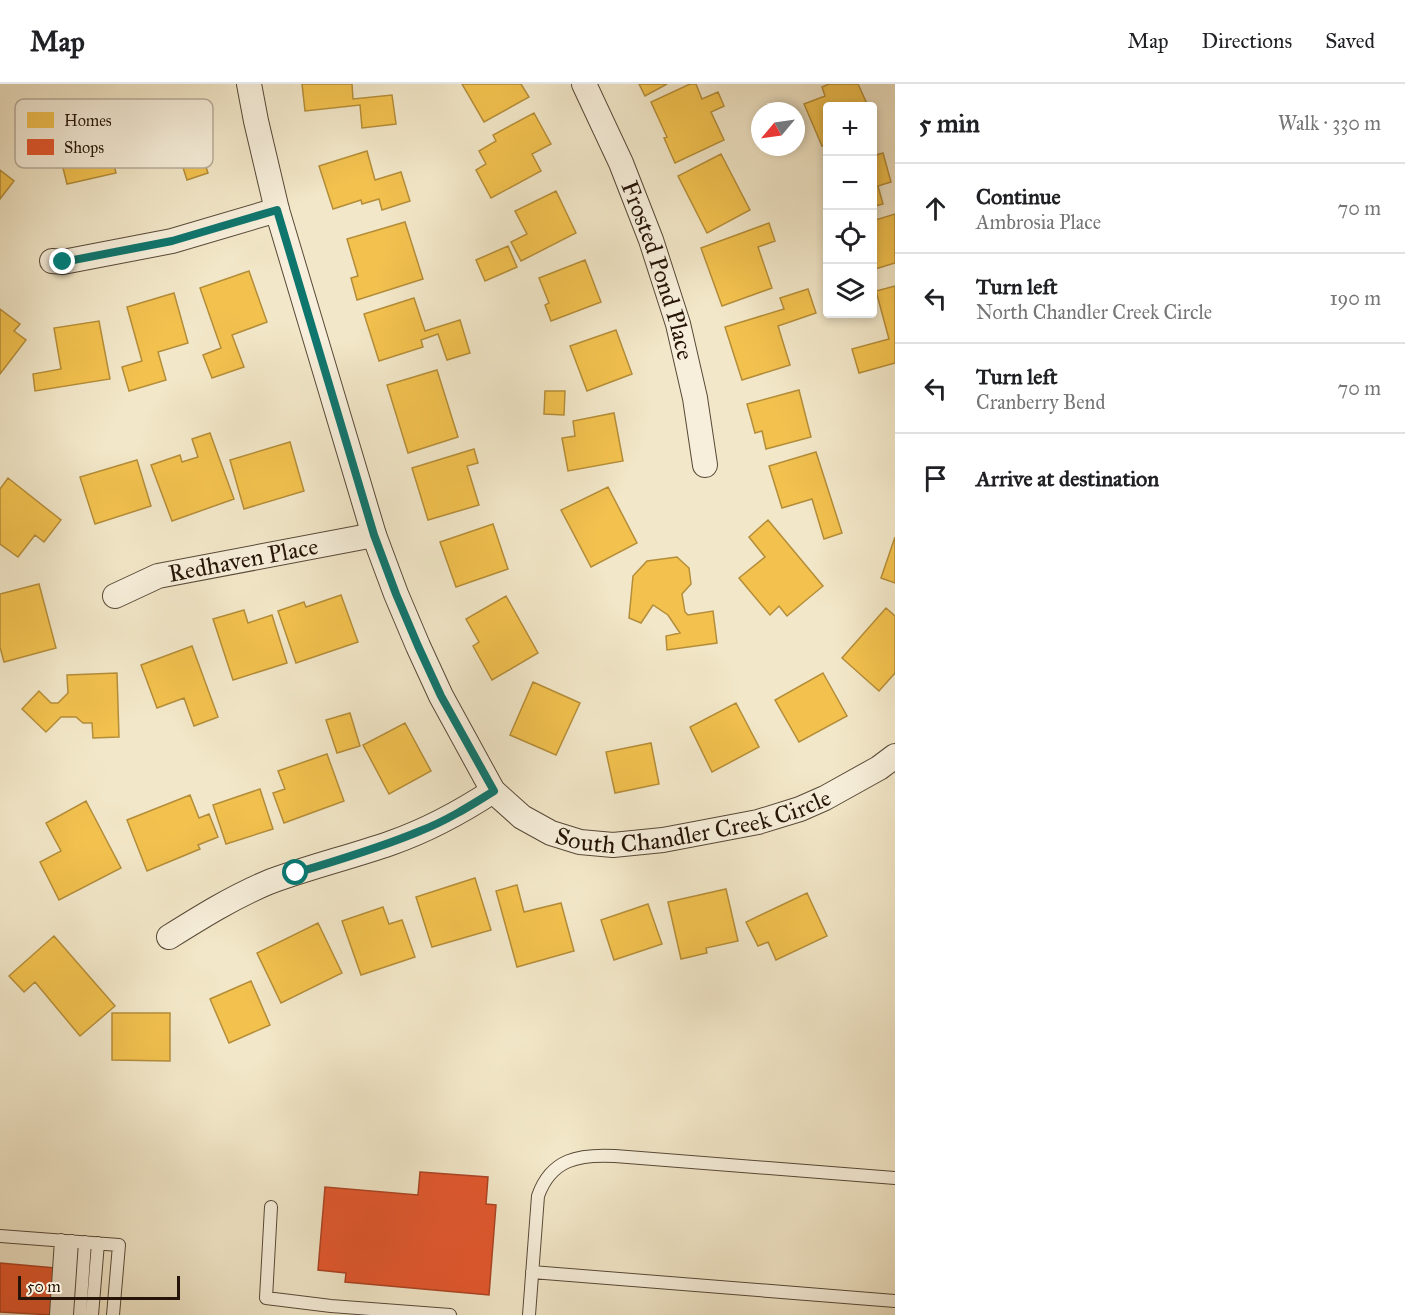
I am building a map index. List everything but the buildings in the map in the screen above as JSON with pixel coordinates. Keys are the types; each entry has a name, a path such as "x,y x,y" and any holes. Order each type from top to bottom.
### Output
{"street":[{"name":"South Chandler Creek Circle","path":"249,84 277,210 374,535 396,594 441,696 494,791 522,817 551,833 580,842 613,845 663,840 758,822 825,798 879,768 895,756"},
{"name":"Frosted Pond Place","path":"584,84 621,162 651,240 678,324 695,398 705,465"},
{"path":"52,261 63,262 172,241 277,210"},
{"name":"Redhaven Place","path":"115,596 158,576 374,535"},
{"path":"169,937 247,892 296,873 392,843 452,816 494,791"}],"lane":[{"path":"529,1315 538,1196 548,1176 575,1158 594,1155 615,1156 895,1178"},
{"path":"271,1207 266,1299 331,1310 450,1315"},
{"path":"0,1236 118,1245 113,1315"},
{"path":"56,1315 79,1242"},
{"path":"67,1315 79,1242"},
{"path":"79,1242 80,1315"},
{"path":"79,1242 92,1315"},
{"path":"532,1272 895,1301"}],"route":[{"path":"63,262 172,241 277,210 374,535 396,594 441,696 494,791 421,831 392,843 296,873"}]}
